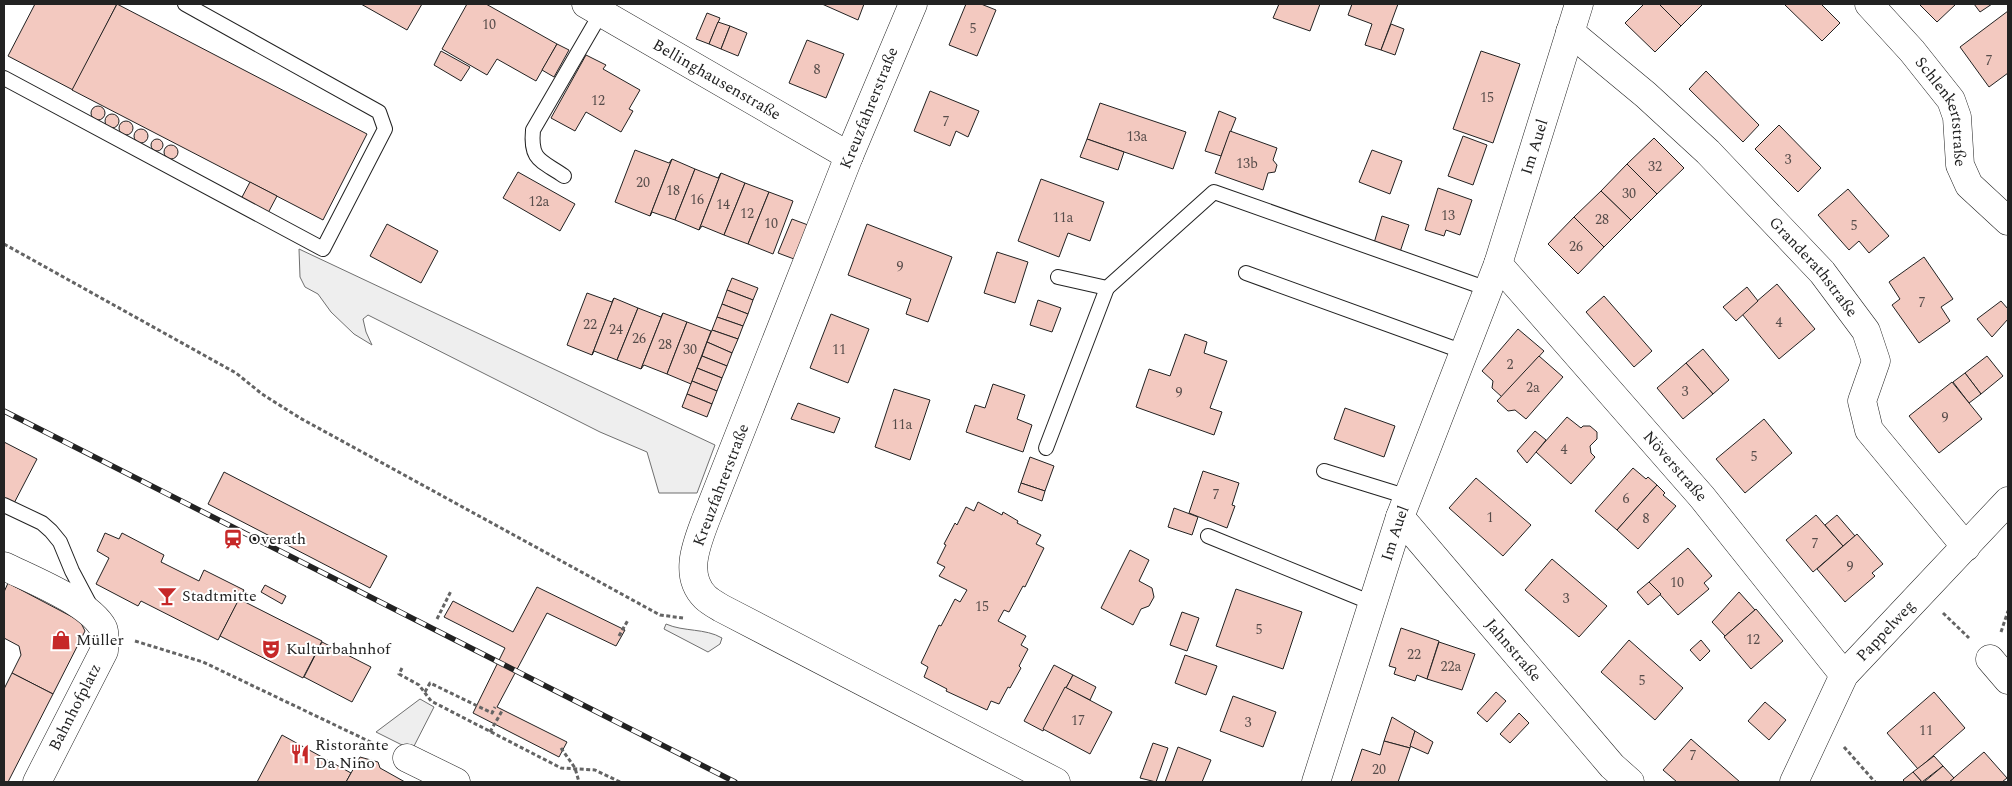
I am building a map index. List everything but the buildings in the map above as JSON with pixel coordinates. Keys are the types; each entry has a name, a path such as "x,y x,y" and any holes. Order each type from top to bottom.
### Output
{"street":[{"name":"Kreuzfahrerstraße","path":"913,4 849,156 696,547 693,571 696,584 705,596 741,620 1056,782"},
{"name":"Schlenkertstraße","path":"1869,4 1912,51 1951,100 1957,117 1960,165 1969,186 2008,221"},
{"name":"Bellinghausenstraße","path":"594,8 849,156"},
{"name":"Im Auel","path":"1316,782 1404,507 1498,264 1571,13"},
{"name":"Granderathstraße","path":"1571,13 1646,95 1708,152 1822,272 1866,331 1876,361 1862,401 1869,430 1966,547"},
{"name":"Növerstraße","path":"1498,264 1702,497 1844,676"},
{"name":"Pappelweg","path":"1794,782 1844,676 2008,501"},
{"name":"Jahnstraße","path":"1404,507 1612,766 1630,782"},
{"path":"4,566 90,612 104,629"},
{"name":"Bahnhofplatz","path":"37,782 104,651 104,629"},
{"path":"1990,659 2008,680"},
{"path":"407,758 456,782"}],"lane":[{"path":"4,78 323,250 385,129 380,112 185,4"},
{"path":"564,176 536,158 532,149 533,130 594,8"},
{"path":"1046,448 1108,288 1214,192 1488,289"},
{"path":"1246,273 1464,352"},
{"path":"1058,277 1108,288"},
{"path":"1324,471 1404,507"},
{"path":"4,505 42,523 56,536 66,554 80,588 104,629"},
{"path":"1208,536 1372,603"}],"path":[{"path":"4,244 236,373 262,394 308,423 648,610 660,615 686,618"},
{"path":"437,619 451,591"},
{"path":"1922,593 1990,659"},
{"path":"619,636 628,620"},
{"path":"104,629 120,636 203,662 407,758"},
{"path":"402,668 399,674 419,685 431,700 463,720 561,768 595,770 620,782"},
{"path":"425,692 430,683 492,713 495,707"},
{"path":"490,732 502,710"},
{"path":"1822,723 1875,782"},
{"path":"561,748 575,768 579,782"}],"shaded area":[{"path":"299,249 715,445 697,493 659,493 647,452 600,432 368,315 363,319 372,345 354,334 331,312 318,294 305,287 300,277"},
{"path":"666,624 709,633 722,638 720,644 708,652 664,629"},
{"path":"420,699 434,707 412,750 376,732"}],"railway":[{"path":"4,411 735,782"}],"place":[{"name":"Overath","path":"233,539"},
{"name":"Stadtmitte","path":"167,596"},
{"name":"Müller","path":"61,640"},
{"name":"Kulturbahnhof","path":"271,649"},
{"name":"Ristorante Da Nino","path":"300,754"}]}
